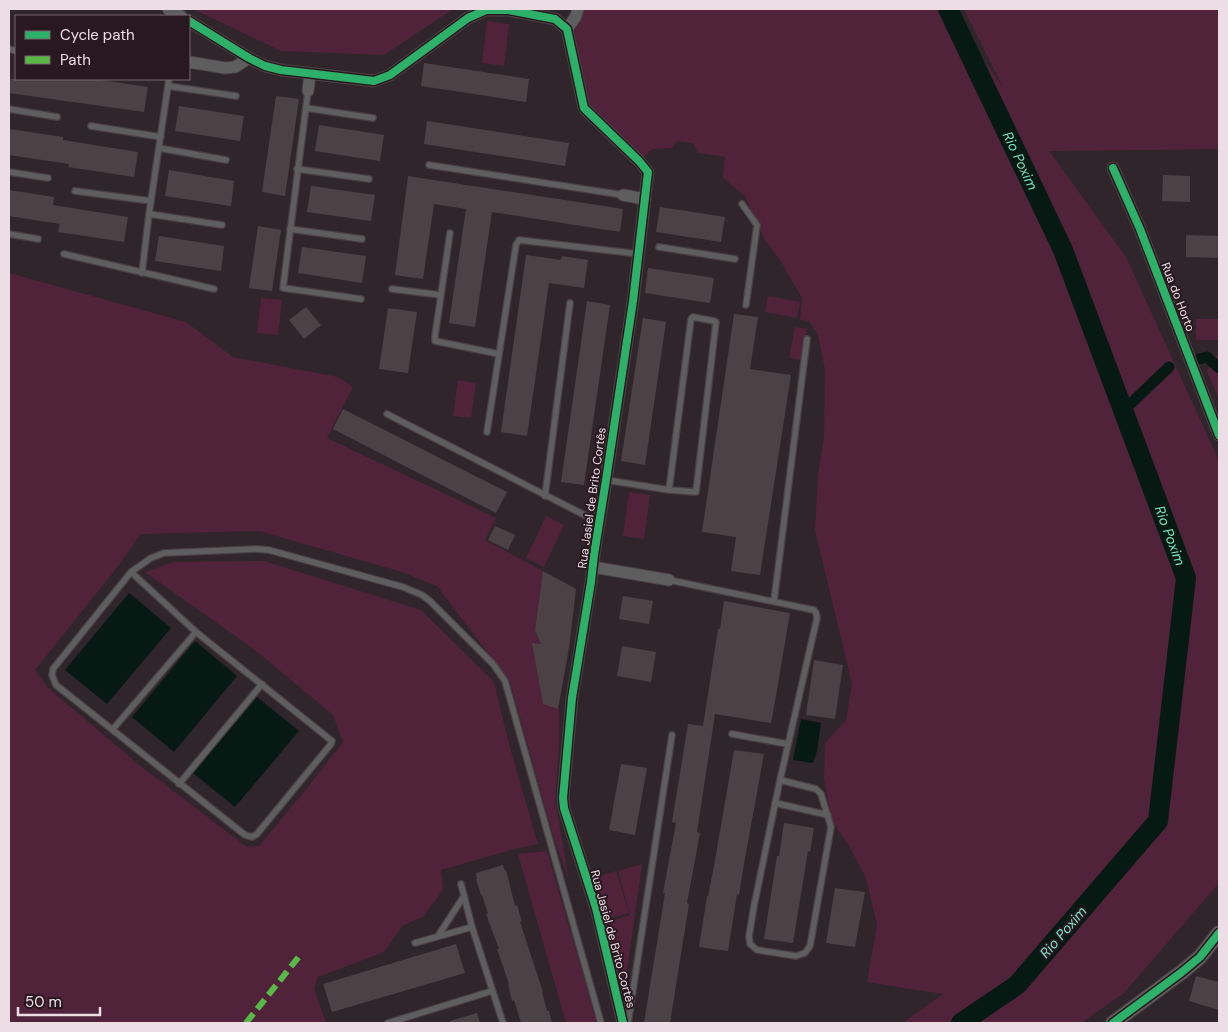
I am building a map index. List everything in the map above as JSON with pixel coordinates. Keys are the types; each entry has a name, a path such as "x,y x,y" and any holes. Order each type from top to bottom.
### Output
{"street":[{"path":"190,22 249,58 281,70 374,81 390,74 468,18 486,10 540,12 555,19 567,29 576,16 578,9"},
{"name":"Rua Jasiel de Brito Cortês","path":"567,29 584,108 647,170 648,177 639,254 600,523 572,698 563,802 596,908 623,1023"},
{"path":"190,62 225,68 235,66 249,58"},
{"path":"308,91 310,74"},
{"name":"Rua do Horto","path":"1113,168 1140,229 1219,435"},
{"path":"623,196 645,199"},
{"path":"593,567 670,580"},
{"path":"1113,1023 1182,972 1200,956 1219,933"}],"lane":[{"path":"142,273 169,80"},
{"path":"168,86 236,96"},
{"path":"308,91 283,288 361,299"},
{"path":"306,108 374,118"},
{"path":"9,109 57,117"},
{"path":"91,126 160,137"},
{"path":"159,148 226,160"},
{"path":"429,165 623,196"},
{"path":"298,169 369,179"},
{"path":"9,172 48,178"},
{"path":"75,191 151,201"},
{"path":"742,204 756,225 746,305"},
{"path":"149,214 222,225"},
{"path":"290,229 362,239"},
{"path":"450,233 435,341 498,354"},
{"path":"9,234 38,239"},
{"path":"486,432 516,245 519,240 639,254"},
{"path":"659,247 735,259"},
{"path":"64,254 214,290"},
{"path":"392,289 441,296"},
{"path":"545,496 570,303"},
{"path":"606,480 669,490 694,493 697,491 716,322 714,320 693,317 691,319 669,490"},
{"path":"774,601 807,339"},
{"path":"387,414 600,523"},
{"path":"131,572 196,632 332,739 331,744 313,767 257,834 252,837 245,835 179,784 56,685 52,675 53,669 131,572 151,558 164,553 262,548 403,587 417,592 430,601 492,664 505,681 601,1023"},
{"path":"670,580 814,610 816,614 775,803 749,936 750,944 757,950 796,956 805,953 810,946 831,827 824,800 816,789 780,780"},
{"path":"113,729 196,632"},
{"path":"179,784 262,684"},
{"path":"732,734 788,744"},
{"path":"628,1023 672,735"},
{"path":"775,803 828,815"},
{"path":"461,884 472,927 503,1023"},
{"path":"438,936 464,896"},
{"path":"415,943 472,927"},
{"path":"388,1023 492,991"}],"shaded area":[{"path":"193,9 453,9 384,55 281,51"},
{"path":"582,9 947,9 1003,87 964,9 1219,9 1219,149 1049,151 1126,257 1219,461 1219,883 1124,993 1081,1023 903,1023 943,994 867,982 877,925 866,878 848,844 833,823 824,779 825,743 846,720 852,684 815,530 818,475 824,437 825,370 818,335 809,321 800,320 802,298 780,260 765,240 745,196 723,178 725,157 698,153 693,143 677,141 672,148 652,149 639,161 590,115 572,27"},
{"path":"487,21 509,24 504,66 482,63"},
{"path":"9,273 186,322 233,357 338,377 353,387 327,438 496,518 485,540 543,571 535,630 541,644 543,704 559,709 559,748 555,800 569,880 553,835 510,682 437,586 402,572 259,531 141,534 115,570 35,670 47,687 143,768 247,847 259,846 343,742 333,715 255,650 145,572 173,562 264,561 421,610 494,682 510,748 538,844 441,870 443,890 423,917 403,925 384,952 318,977 314,989 326,1023 9,1023"},
{"path":"768,296 800,302 797,318 765,312"},
{"path":"261,298 282,300 278,335 257,333"},
{"path":"1196,319 1219,319 1219,340 1196,340"},
{"path":"795,327 807,329 801,360 789,358"},
{"path":"1216,355 1219,355 1219,400 1207,371"},
{"path":"458,380 476,383 471,418 453,416"},
{"path":"629,492 650,495 644,539 623,536"},
{"path":"546,516 564,525 544,567 526,558"},
{"path":"129,593 171,628 107,704 65,670"},
{"path":"195,641 237,676 174,752 132,717"},
{"path":"257,697 299,731 235,807 193,773"},
{"path":"801,719 821,723 817,751 813,763 793,760"},
{"path":"547,851 597,1023 566,1023 518,854"},
{"path":"642,864 624,991 605,923 630,915 618,871"},
{"path":"616,871 629,913 607,919 594,878"}],"building":[{"path":"424,63 529,79 526,102 421,86"},
{"path":"9,79 101,80 148,87 144,112 9,93"},
{"path":"276,96 299,99 285,196 262,192"},
{"path":"179,106 244,116 240,141 175,131"},
{"path":"427,121 569,143 565,166 424,144"},
{"path":"319,125 384,135 380,161 315,151"},
{"path":"9,129 63,137 63,140 138,152 134,177 68,167 69,164 9,155"},
{"path":"169,170 234,181 231,206 165,196"},
{"path":"1163,175 1190,176 1190,202 1162,201"},
{"path":"408,176 623,209 620,232 492,212 475,327 449,323 466,209 434,204 423,279 395,275"},
{"path":"311,186 375,195 371,221 307,212"},
{"path":"9,190 54,197 53,205 128,217 124,242 58,232 60,224 9,216"},
{"path":"660,207 725,217 721,242 656,232"},
{"path":"258,226 281,230 272,291 249,288"},
{"path":"1186,235 1219,236 1219,258 1186,257"},
{"path":"159,236 224,246 221,271 155,261"},
{"path":"302,247 366,256 362,283 298,273"},
{"path":"526,255 561,260 562,256 588,260 584,288 549,283 527,436 501,432"},
{"path":"648,268 714,278 710,303 645,293"},
{"path":"587,301 610,305 584,485 561,482"},
{"path":"306,307 321,325 304,339 289,320"},
{"path":"388,308 417,312 408,373 379,369"},
{"path":"734,314 758,317 750,369 791,375 760,575 731,571 736,537 702,532"},
{"path":"643,318 666,322 645,465 621,461"},
{"path":"343,409 507,492 496,513 333,429"},
{"path":"495,526 515,535 508,550 488,540"},
{"path":"543,571 576,589 569,648 558,709 543,704 532,643 541,644 535,630"},
{"path":"623,596 653,601 649,624 619,619"},
{"path":"724,601 790,613 771,723 715,714 697,832 700,833 687,903 689,904 670,1023 644,1023 665,893 663,893 676,823 672,822 688,724 703,726"},
{"path":"622,646 656,652 651,682 617,676"},
{"path":"814,660 843,665 835,719 806,715"},
{"path":"734,750 764,754 728,951 699,947"},
{"path":"621,764 647,768 635,835 609,830"},
{"path":"784,823 814,828 810,852 808,851 793,943 764,939"},
{"path":"503,865 515,906 517,905 522,922 520,922 552,1023 521,1023 514,1000 512,1001 509,984 497,949 499,949 476,879 476,873"},
{"path":"835,888 865,892 855,947 826,943"},
{"path":"456,944 465,973 332,1012 323,984"},
{"path":"1196,976 1219,982 1219,1010 1189,1001"},
{"path":"477,1013 480,1023 451,1023 450,1021"}],"waterway":[{"name":"Rio Poxim","path":"948,9 1063,250 1186,578 1158,821 1017,985 961,1023"},
{"path":"1199,359 1207,357 1219,368"},
{"path":"1123,411 1169,367"}],"marked path":[{"path":"246,1023 301,954"}],"cycle path":[{"path":"190,22 265,66 281,70 374,81 390,75 468,18 486,10 508,10 555,19 567,29 584,108 648,172 633,301 572,698 563,798 564,808 596,908 623,1023"},
{"path":"1113,168 1140,229 1219,435"},
{"path":"1113,1023 1200,957 1219,933"}]}
